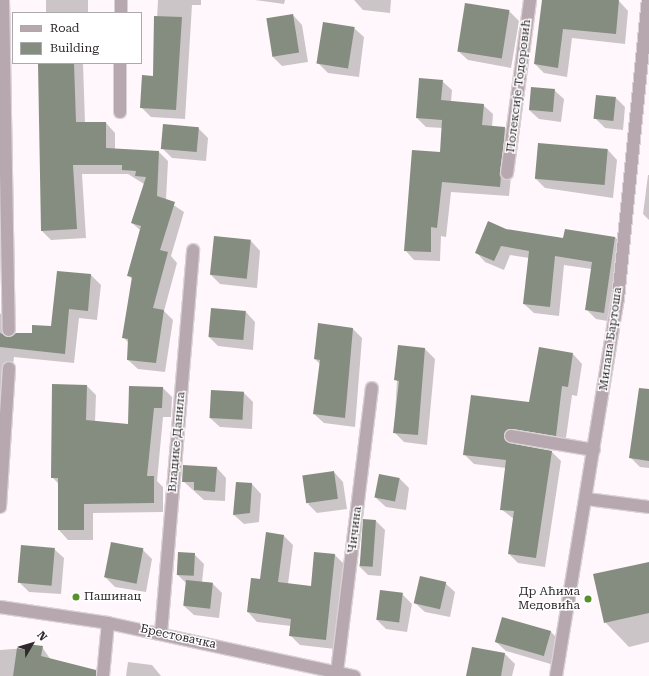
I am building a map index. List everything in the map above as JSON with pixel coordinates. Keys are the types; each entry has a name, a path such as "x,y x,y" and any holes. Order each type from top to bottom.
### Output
{"street":[{"path":"3,0 9,330"},
{"path":"121,0 121,12"},
{"name":"Полексије Тодоровић","path":"508,173 530,0"},
{"name":"Милана Бартоша","path":"556,676 588,499 594,450 618,299 648,0"},
{"path":"120,64 120,112"},
{"name":"Владике Данила","path":"161,634 193,250"},
{"path":"0,507 10,368"},
{"name":"Чичина","path":"337,672 372,388"},
{"path":"511,436 594,450"},
{"path":"588,499 649,507"},
{"name":"Брестовачка","path":"0,607 108,623 354,676"},
{"path":"103,676 108,623"}],"building":[{"path":"542,0 619,0 616,34 563,29 558,68 534,64"},
{"path":"465,3 509,10 502,58 457,51"},
{"path":"293,14 299,53 272,57 266,18"},
{"path":"154,16 182,17 176,110 140,108 142,75 153,76"},
{"path":"323,22 355,27 348,68 316,63"},
{"path":"38,64 74,64 76,122 106,122 106,148 159,151 157,196 175,202 160,250 168,252 153,308 164,310 156,363 127,360 128,339 122,338 132,277 127,276 141,226 131,223 146,177 135,176 136,171 122,170 122,165 73,165 77,229 41,231"},
{"path":"419,78 443,80 441,100 484,104 482,125 505,127 500,187 442,182 437,228 431,227 431,252 404,251 412,150 440,152 442,120 416,118"},
{"path":"531,87 555,89 553,112 529,110"},
{"path":"596,95 616,97 613,121 593,119"},
{"path":"163,124 199,127 197,152 161,149"},
{"path":"538,143 608,149 605,185 535,179"},
{"path":"488,221 506,229 563,238 565,229 615,237 604,313 585,310 592,262 555,256 550,307 523,304 529,251 501,246 494,261 475,253"},
{"path":"214,236 251,240 247,279 210,275"},
{"path":"57,271 91,274 88,311 69,309 65,354 0,347 0,333 10,337 16,333 32,333 32,325 51,326"},
{"path":"211,308 246,311 243,340 208,337"},
{"path":"318,323 353,328 345,418 313,414 320,360 314,359"},
{"path":"398,345 425,348 418,435 393,433 399,381 394,380"},
{"path":"539,347 573,353 568,387 562,386 556,436 512,429 504,434 509,443 552,451 536,558 508,554 514,511 500,510 506,460 463,455 471,395 529,402"},
{"path":"52,384 87,385 86,420 128,424 129,386 163,387 162,408 154,408 147,476 154,476 154,503 84,504 84,530 58,530 58,478 51,478"},
{"path":"639,388 649,389 649,461 629,458"},
{"path":"211,390 244,392 242,420 210,418"},
{"path":"183,465 217,467 215,492 194,490 194,482 182,482"},
{"path":"334,471 338,499 306,503 302,475"},
{"path":"379,474 400,478 395,502 374,498"},
{"path":"236,482 252,483 250,513 233,515"},
{"path":"363,519 376,520 373,567 360,566"},
{"path":"266,532 284,535 278,582 311,586 314,552 335,554 326,640 289,636 291,619 247,612 251,578 260,579"},
{"path":"111,542 143,548 137,584 104,577"},
{"path":"21,545 55,548 52,586 18,583"},
{"path":"178,552 195,553 194,576 177,575"},
{"path":"649,562 649,613 604,623 593,574"},
{"path":"420,576 446,582 440,609 414,603"},
{"path":"186,580 213,583 210,609 183,606"},
{"path":"380,590 403,593 399,623 376,620"},
{"path":"502,617 551,631 544,656 495,642"},
{"path":"27,644 43,646 41,656 96,670 96,676 13,676 17,648 26,650"},
{"path":"472,647 505,653 501,676 466,676"}],"place":[{"name":"Пашинац","path":"76,597"},
{"name":"Др Аћима Медовића","path":"588,599"}]}
